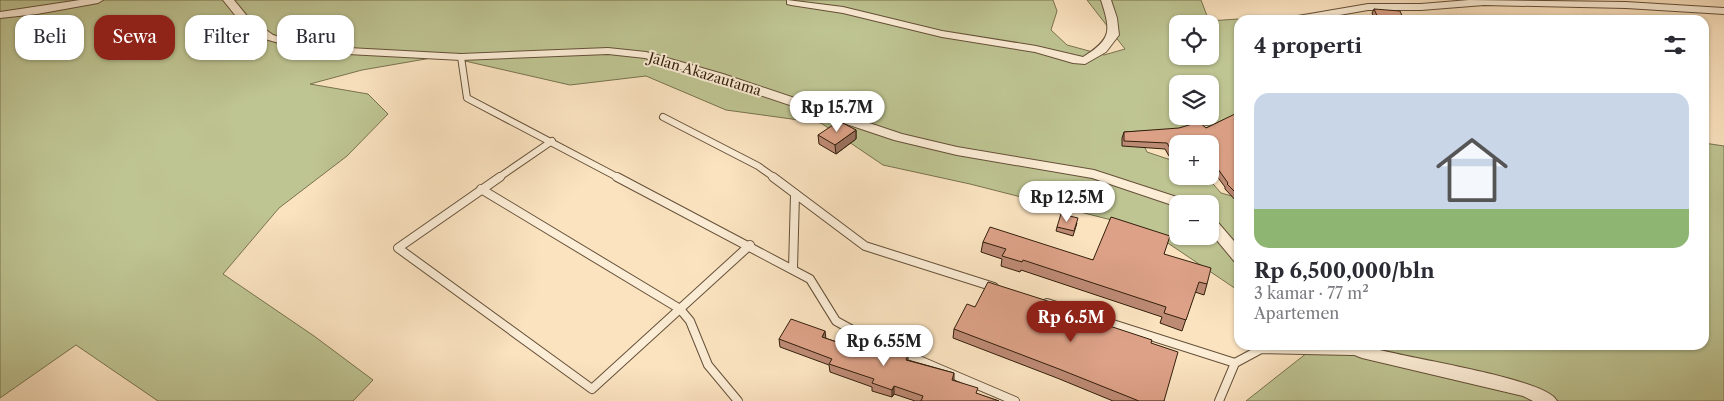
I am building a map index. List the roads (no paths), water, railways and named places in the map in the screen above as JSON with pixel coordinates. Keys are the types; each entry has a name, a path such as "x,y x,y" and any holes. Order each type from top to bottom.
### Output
{"street":[{"path":"0,15 37,11 98,0"},
{"name":"Jalan Akazautama","path":"228,0 243,18 269,37 310,49 461,57 608,50 646,56 719,77 899,137 958,151 1094,174 1169,199"},
{"path":"791,2 843,10 942,34 1036,48 1073,60 1085,61 1102,50 1113,35 1112,18 1106,0"},
{"path":"1317,15 1347,9 1512,2 1626,5 1724,11"},
{"path":"1219,233 1234,251"},
{"path":"1357,350 1526,390 1549,401"}],"lane":[{"path":"461,57 467,98 810,278 836,321 865,337 1015,401"},
{"path":"663,117 758,166 865,246 998,288"},
{"path":"552,141 398,248 592,389 750,245"},
{"path":"481,189 680,309 690,321 708,365 738,401"},
{"path":"793,269 795,194"},
{"path":"1036,300 1235,362"},
{"path":"1219,401 1235,362 1259,350"},
{"path":"1295,350 1362,352"}]}
